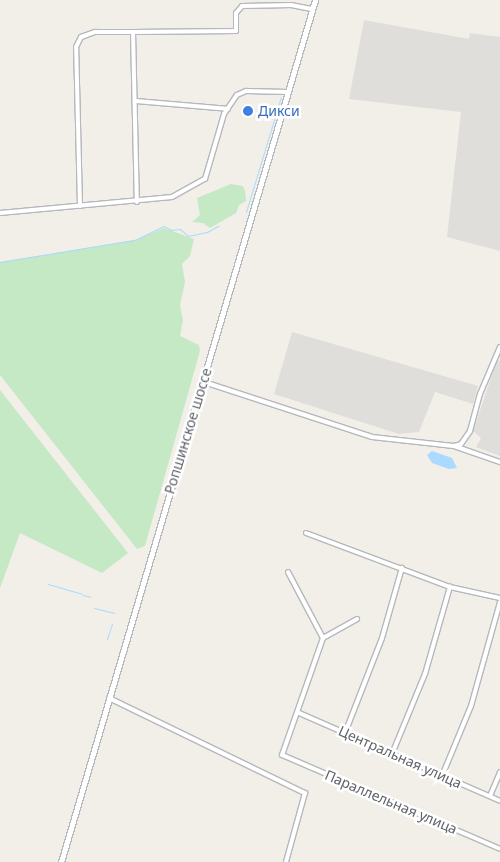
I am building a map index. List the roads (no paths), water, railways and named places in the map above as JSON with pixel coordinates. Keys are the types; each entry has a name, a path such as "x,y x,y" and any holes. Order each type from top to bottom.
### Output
{"main road":[{"name":"Ропшинское шоссе","path":"61,862 315,0"}],"street":[{"path":"80,206 77,42 86,34 95,32 236,31 236,13 242,6 291,5 312,9"},
{"path":"133,32 137,202"},
{"path":"0,213 137,202 172,197 205,179 228,109 241,92 288,92"},
{"path":"135,101 228,109"},
{"path":"454,446 461,444 470,431 480,394 500,347"},
{"path":"204,382 372,437 454,446 500,462"},
{"path":"306,533 450,587 500,598"},
{"path":"345,733 382,638 402,568"},
{"path":"288,572 324,638"},
{"path":"392,754 426,674 450,587"},
{"path":"442,776 471,706 500,602"},
{"path":"299,713 298,704 324,638 357,619"},
{"path":"109,698 305,793 286,862"},
{"name":"Центральная улица","path":"299,713 500,801"},
{"name":"Параллельная улица","path":"299,713 282,755 500,849"},
{"path":"490,796 500,772"}],"water":[{"path":"432,451 452,458 457,468 449,469 432,463 427,455"}],"waterway":[{"path":"246,212 281,97"},
{"path":"0,262 135,240 164,226 171,230 180,229 188,236 207,232 218,226"},
{"path":"48,584 82,594"},
{"path":"83,595 91,597"},
{"path":"94,608 114,613"},
{"path":"107,639 112,624"}],"place":[{"name":"Дикси","path":"248,111"}]}
